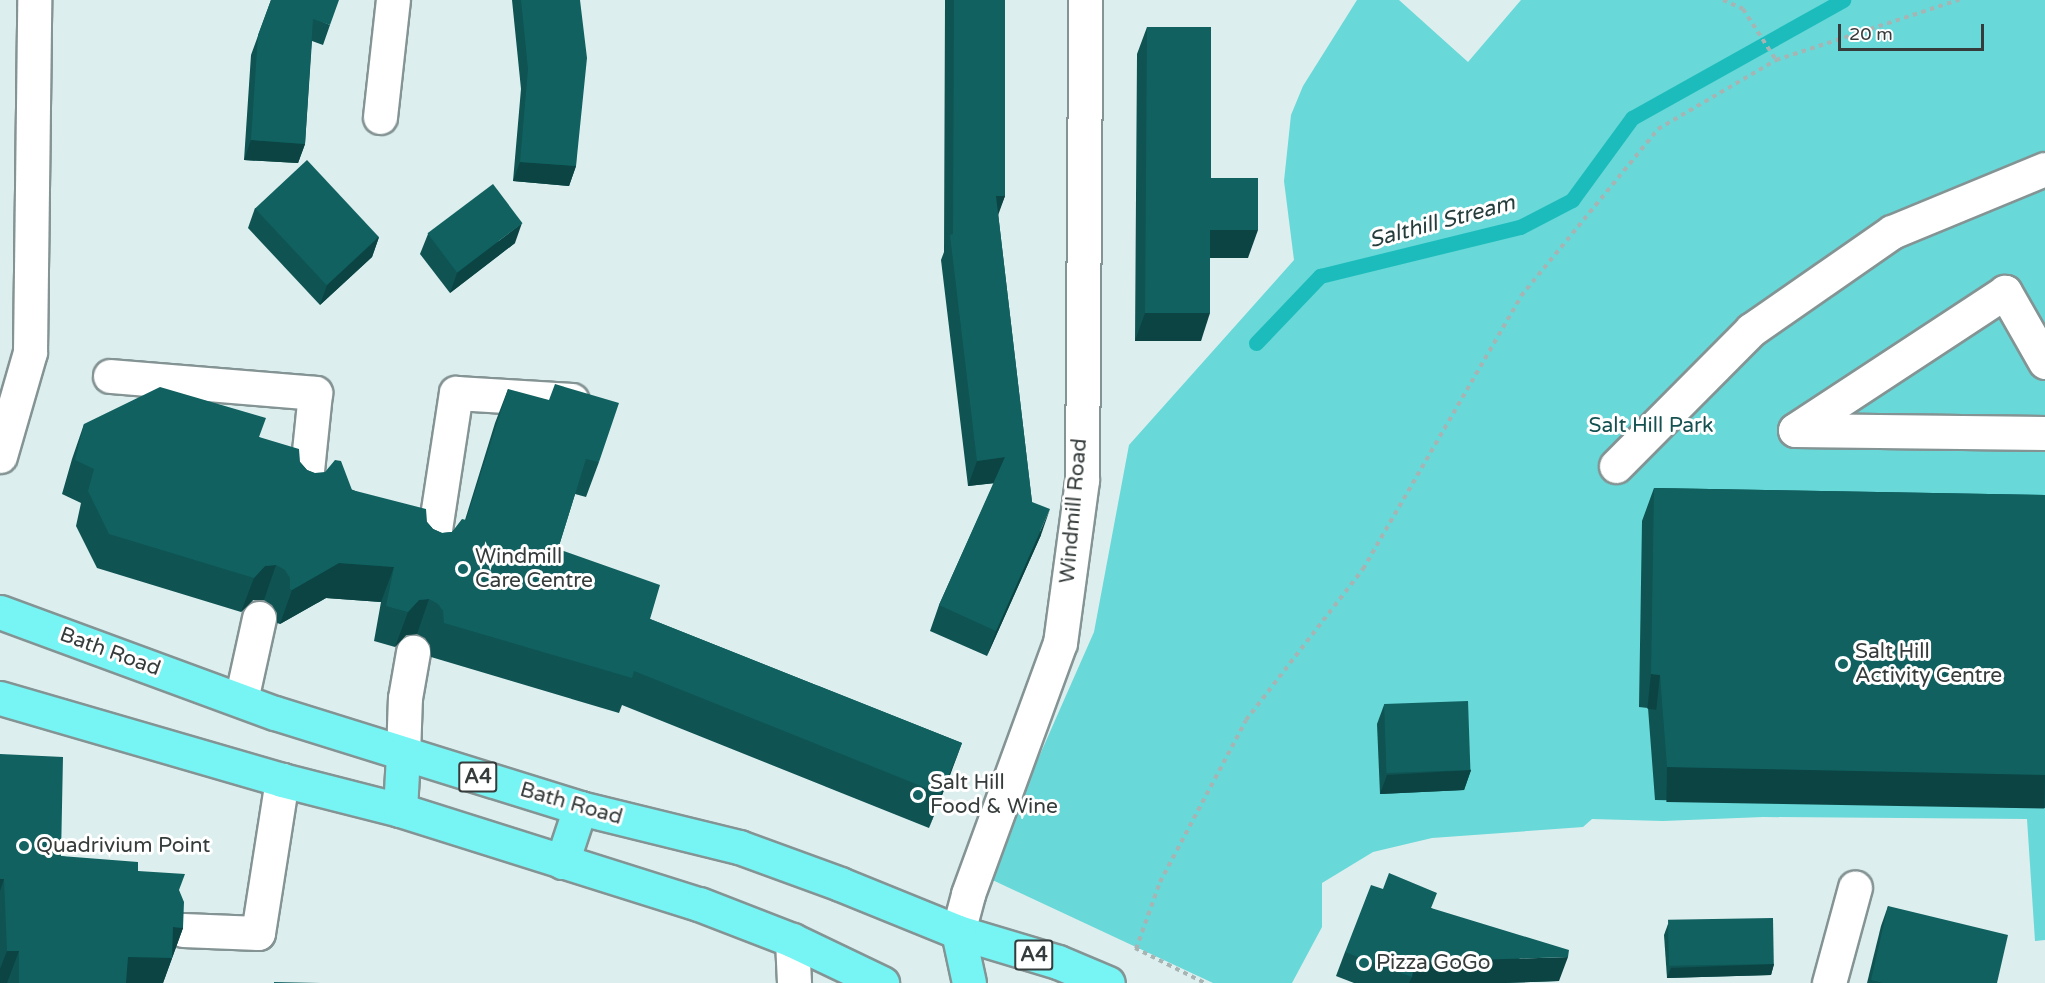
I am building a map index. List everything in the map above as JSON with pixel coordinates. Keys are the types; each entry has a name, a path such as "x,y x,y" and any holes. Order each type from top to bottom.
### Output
{"main road":[{"name":"Bath Road","path":"0,612 241,700 403,753 580,808 739,847 840,884 958,932 1058,962 1108,983"},
{"path":"0,698 282,780 400,810 699,904 792,940 882,983"},
{"path":"0,707 40,711"},
{"path":"400,810 403,753"},
{"path":"562,862 580,808"},
{"path":"958,932 969,983"}],"street":[{"path":"0,456 30,352 34,0"},
{"path":"380,117 393,0"},
{"name":"Windmill Road","path":"958,932 968,894 1060,643 1082,480 1085,0"},
{"path":"1616,466 1751,330 1892,232 2045,169"},
{"path":"2045,362 2005,292 1794,430 2045,433"},
{"path":"110,376 315,393 305,489"},
{"path":"432,549 456,393 572,400"},
{"path":"241,700 259,618"},
{"path":"403,753 405,698 413,652"},
{"path":"183,930 258,933 282,780"},
{"path":"1829,983 1855,887"},
{"path":"792,940 794,983"}],"path":[{"path":"1723,0 1743,9 1776,60"},
{"path":"1204,983 1136,949 1160,882 1246,720 1363,569 1521,296 1658,129 1776,60 1959,0"}],"green space":[{"name":"Salt Hill Park","path":"1357,0 1399,0 1468,62 1521,0 2045,0 2045,940 2035,941 2027,819 1763,817 1663,821 1592,819 1583,827 1432,838 1373,852 1322,883 1322,927 1292,983 1213,983 986,877 1094,632 1129,445 1294,260 1284,181 1291,115 1303,86"}],"building":[{"path":"271,0 339,0 330,25 313,19 305,144 251,140 258,35"},
{"path":"521,0 580,0 587,58 576,166 520,162 528,69"},
{"path":"954,0 1005,0 1005,196 996,196 1032,502 1050,509 996,631 939,605 1005,457 977,461 950,235 953,234"},
{"path":"1147,27 1211,27 1211,178 1258,178 1258,230 1210,230 1210,313 1145,313"},
{"path":"307,160 379,237 327,285 255,208"},
{"path":"493,184 522,223 457,272 428,233"},
{"path":"555,384 619,403 599,462 586,459 558,549 660,585 650,619 962,743 941,794 634,671 632,678 444,623 443,611 438,604 429,599 419,600 408,612 386,606 394,567 339,563 292,590 290,589 290,578 285,570 276,565 265,566 254,578 109,534 88,491 94,469 75,460 84,424 160,387 266,418 259,437 299,449 300,462 307,470 315,473 325,472 335,460 341,461 352,490 426,509 427,522 433,529 442,533 452,532 462,519 466,520 508,389 549,400"},
{"name":"Salt Hill Activity Centre","path":"1654,488 2045,495 2045,775 1667,767 1660,675 1651,674"},
{"path":"1468,701 1470,770 1386,773 1384,704"},
{"name":"Quadrivium Point","path":"0,754 63,757 61,856 138,862 138,871 185,874 179,890 184,902 183,928 173,927 172,958 128,957 126,983 19,983 19,951 7,951 4,879 0,879"},
{"path":"1389,873 1437,893 1431,908 1569,950 1568,957 1414,962 1412,977 1345,952 1371,885 1383,889"},
{"path":"1888,906 2008,935 1997,983 1883,983 1871,980"},
{"path":"1773,918 1774,964 1669,966 1668,920"},
{"path":"274,982 321,983 274,983"}],"waterway":[{"name":"Salthill Stream","path":"1256,343 1320,276 1520,227 1572,200 1632,118 1843,0"}],"place":[{"name":"Windmill Care Centre","path":"463,569"},
{"name":"Salt Hill Activity Centre","path":"1843,664"},
{"name":"Salt Hill Food & Wine","path":"918,795"},
{"name":"Quadrivium Point","path":"24,846"},
{"name":"Pizza GoGo","path":"1364,963"}]}
